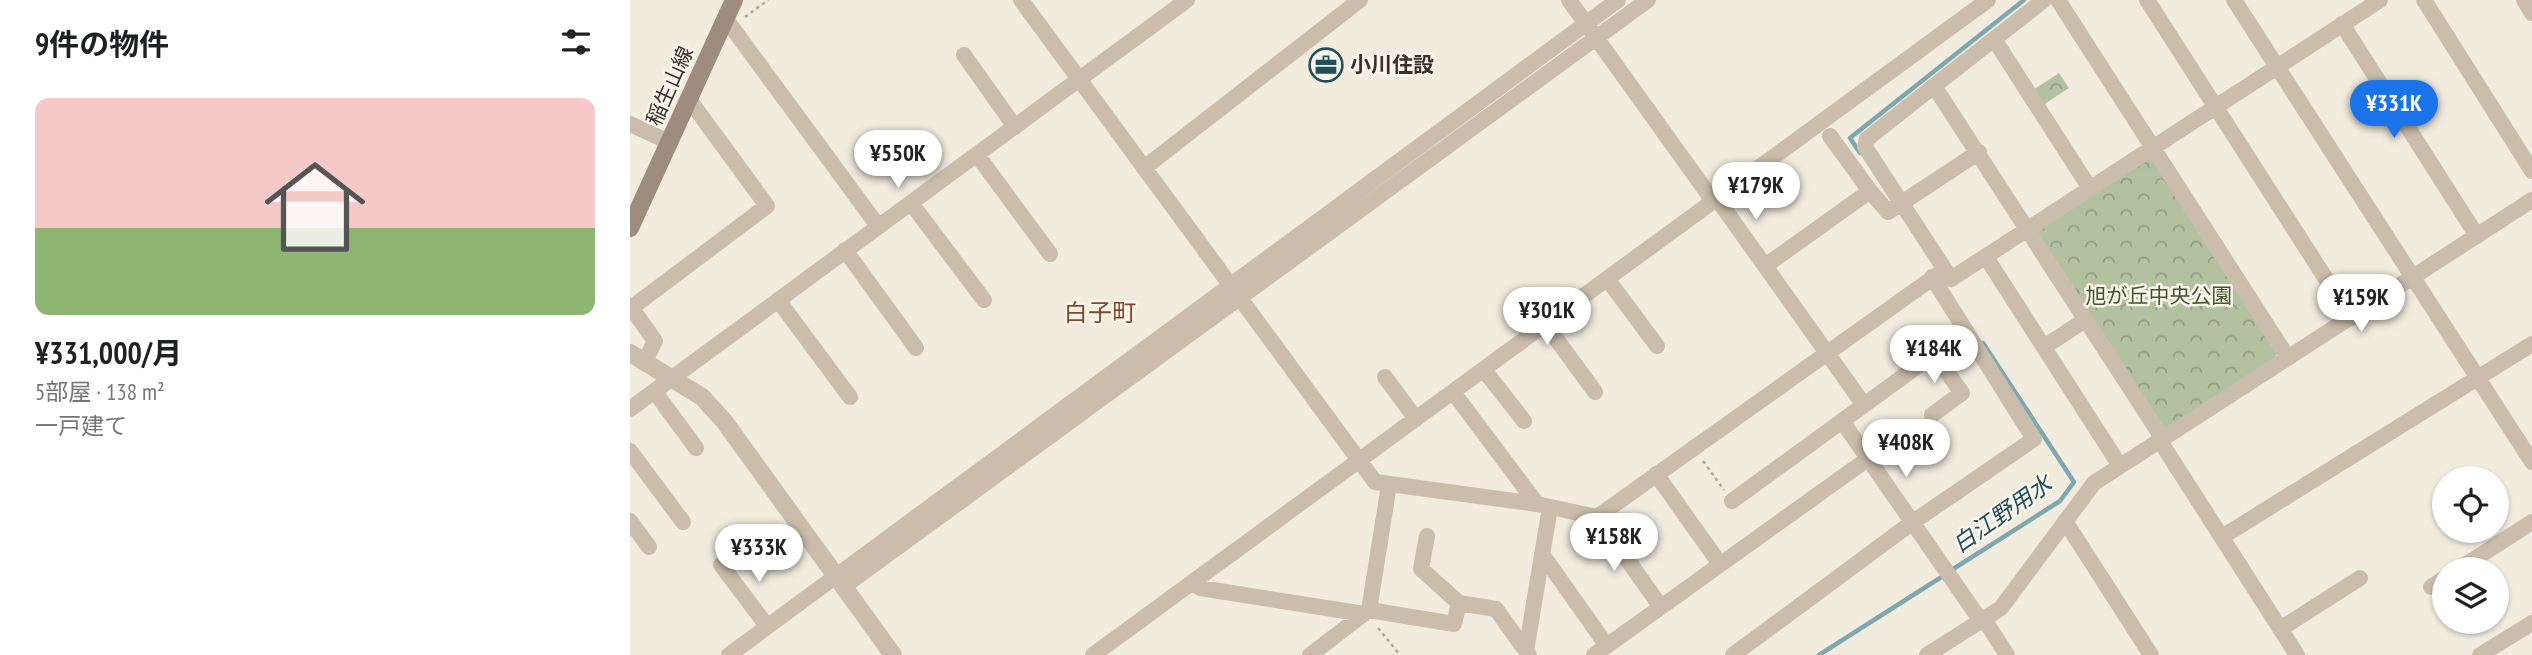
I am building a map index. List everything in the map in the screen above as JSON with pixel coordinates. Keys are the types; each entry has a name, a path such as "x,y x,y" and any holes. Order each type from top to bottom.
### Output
{"main road":[{"name":"稲生山線","path":"630,228 688,99 729,22 734,0"}],"street":[{"path":"1021,0 1375,482 1543,505 1597,517 1661,607"},
{"path":"630,409 878,226 978,156 1079,79 1163,7 1187,0"},
{"path":"1144,168 1360,0"},
{"path":"1569,0 1864,405"},
{"path":"1592,30 1618,0"},
{"path":"729,655 767,626 839,580 1592,30 1648,0"},
{"path":"1093,655 1988,0"},
{"path":"1733,655 1913,522 2034,439 1938,274 1902,202 1865,146 1867,139 2044,0"},
{"path":"2058,0 2288,358"},
{"path":"2147,0 2351,318"},
{"path":"1938,274 1951,279 2380,0"},
{"path":"2424,0 2532,171"},
{"path":"2524,0 2532,13"},
{"path":"2237,1 2532,462"},
{"path":"729,22 878,226"},
{"path":"2342,24 2477,236"},
{"path":"1994,39 2089,187"},
{"path":"964,55 1015,127"},
{"path":"1934,86 2028,227 2297,655"},
{"path":"688,99 767,206 631,307 655,341 638,357 702,397 724,421 893,655"},
{"path":"630,124 669,142"},
{"path":"1830,136 1888,212 1979,152"},
{"path":"978,156 1051,254"},
{"path":"1765,266 1870,191"},
{"path":"1927,655 2001,608 2094,483 2532,200"},
{"path":"911,203 984,300"},
{"path":"845,250 916,348"},
{"path":"1986,257 2120,466"},
{"path":"1597,517 1938,274"},
{"path":"1608,280 1657,346"},
{"path":"778,300 850,397"},
{"path":"2044,347 2085,320"},
{"path":"1545,325 1595,392"},
{"path":"2222,537 2532,344"},
{"path":"1732,501 1934,354 1962,393 1931,415"},
{"path":"1484,370 1524,421"},
{"path":"1385,377 1416,419"},
{"path":"655,392 696,448"},
{"path":"1453,392 1543,505 1542,554 1527,653"},
{"path":"1842,421 2007,655"},
{"path":"630,452 683,522"},
{"path":"1542,554 1601,651 1869,458"},
{"path":"1657,474 1720,564"},
{"path":"1310,655 1367,612 1389,485"},
{"path":"630,521 649,547"},
{"path":"2065,521 2151,655"},
{"path":"2478,557 2532,522"},
{"path":"1427,536 1421,569 1459,603 1496,609 1527,653"},
{"path":"721,565 767,626"},
{"path":"2280,629 2360,578"},
{"path":"1193,582 1200,588 1454,624 1459,603"},
{"path":"2480,655 2532,623"}],"path":[{"path":"729,22 768,0"},
{"path":"1693,448 1732,501"},
{"path":"1367,612 1400,655"}],"green space":[{"path":"2059,73 2069,88 2043,105 2033,90"},
{"name":"旭が丘中央公園","path":"2146,157 2153,158 2277,352 2274,362 2168,430 2162,427 2037,234 2042,225"}],"waterway":[{"name":"白江野用水","path":"1860,153 1850,138 2024,0"},
{"name":"白江野用水","path":"1950,571 2060,501 2074,482 1983,343"},
{"name":"白江野用水","path":"1819,655 1943,576"}],"place":[{"name":"小川住設","path":"1326,65"}],"district":[{"name":"白子町","path":"1100,313"}]}
